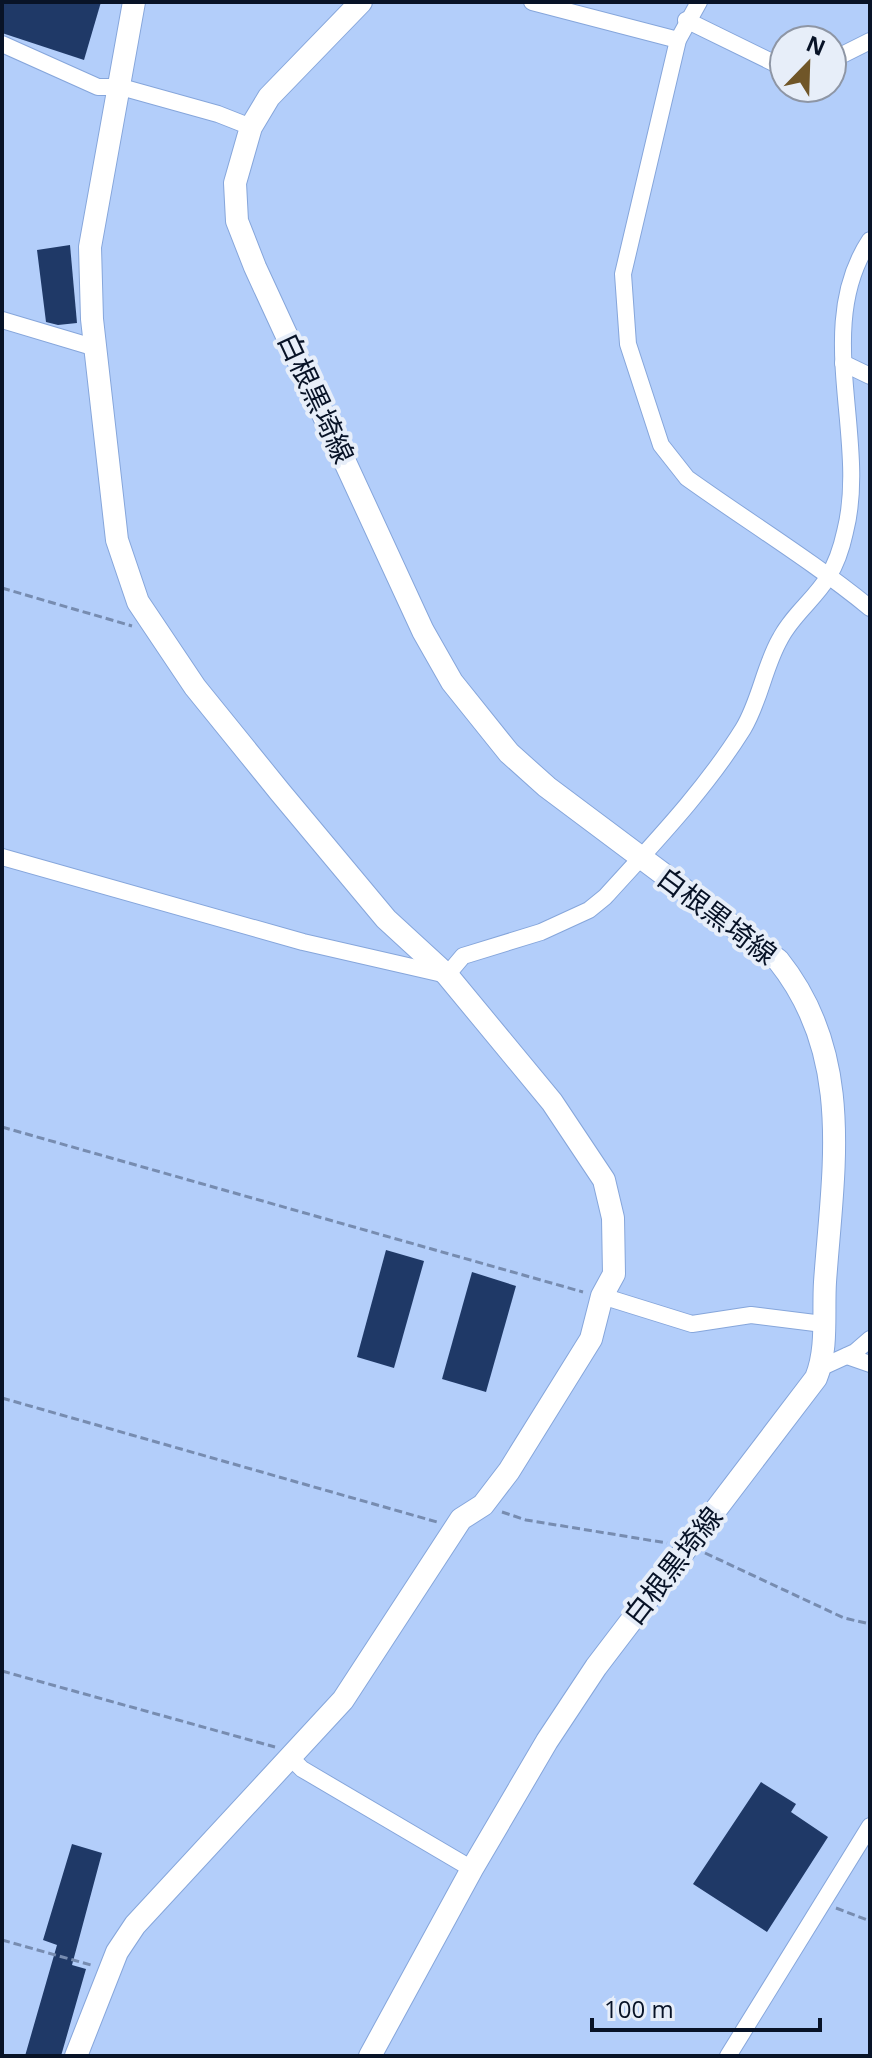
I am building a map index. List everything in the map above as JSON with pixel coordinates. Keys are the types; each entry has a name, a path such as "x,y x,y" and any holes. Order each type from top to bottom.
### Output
{"main road":[{"path":"76,2056 110,1971 135,1925 343,1700 461,1519 483,1505 591,1339 602,1296 614,1274 613,1218 604,1180 552,1102 447,975 367,896 195,687 138,602 117,540 92,319 92,220 121,87 134,2"},
{"name":"白根黒埼線","path":"361,2 269,97 251,127 235,183 237,221 423,631 452,682 509,753 547,787 778,960 803,990 812,1011 829,1076 836,1130 820,1368 799,1404 596,1667 547,1741 472,1869 370,2056"}],"street":[{"path":"532,2 678,40"},
{"path":"699,2 686,20 678,40 623,274 628,344 661,445 670,461 687,478 828,579 858,596 870,608"},
{"path":"686,20 768,60"},
{"path":"848,52 870,41"},
{"path":"2,44 98,87 121,87 218,114 251,127"},
{"path":"2,857 303,942 447,975 463,956 541,932 589,910 640,858 711,775 745,726 778,641 796,612 828,579 846,530 850,495 843,363 848,290 870,240"},
{"path":"2,320 96,348"},
{"path":"843,363 870,376"},
{"path":"602,1296 692,1324 751,1315 823,1324"},
{"path":"820,1368 847,1356 870,1339"},
{"path":"847,1356 870,1364"},
{"path":"291,1758 302,1769 472,1869"},
{"path":"728,2056 870,1826"}],"path":[{"path":"2,588 159,634"},
{"path":"2,1127 602,1296"},
{"path":"2,1398 457,1527"},
{"path":"483,1505 526,1520 690,1547 844,1618 870,1624"},
{"path":"2,1671 281,1749 291,1758"},
{"path":"821,1902 870,1921"},
{"path":"2,1940 110,1971"}],"building":[{"path":"2,2 101,2 84,60 2,33"},
{"path":"70,245 77,323 58,325 46,322 37,250"},
{"path":"386,1250 424,1261 394,1368 357,1357"},
{"path":"472,1272 516,1286 486,1392 442,1379"},
{"path":"761,1782 796,1804 791,1812 828,1837 767,1932 693,1884"},
{"path":"72,1844 102,1853 72,1965 86,1969 61,2056 25,2056 57,1945 43,1940"}]}
